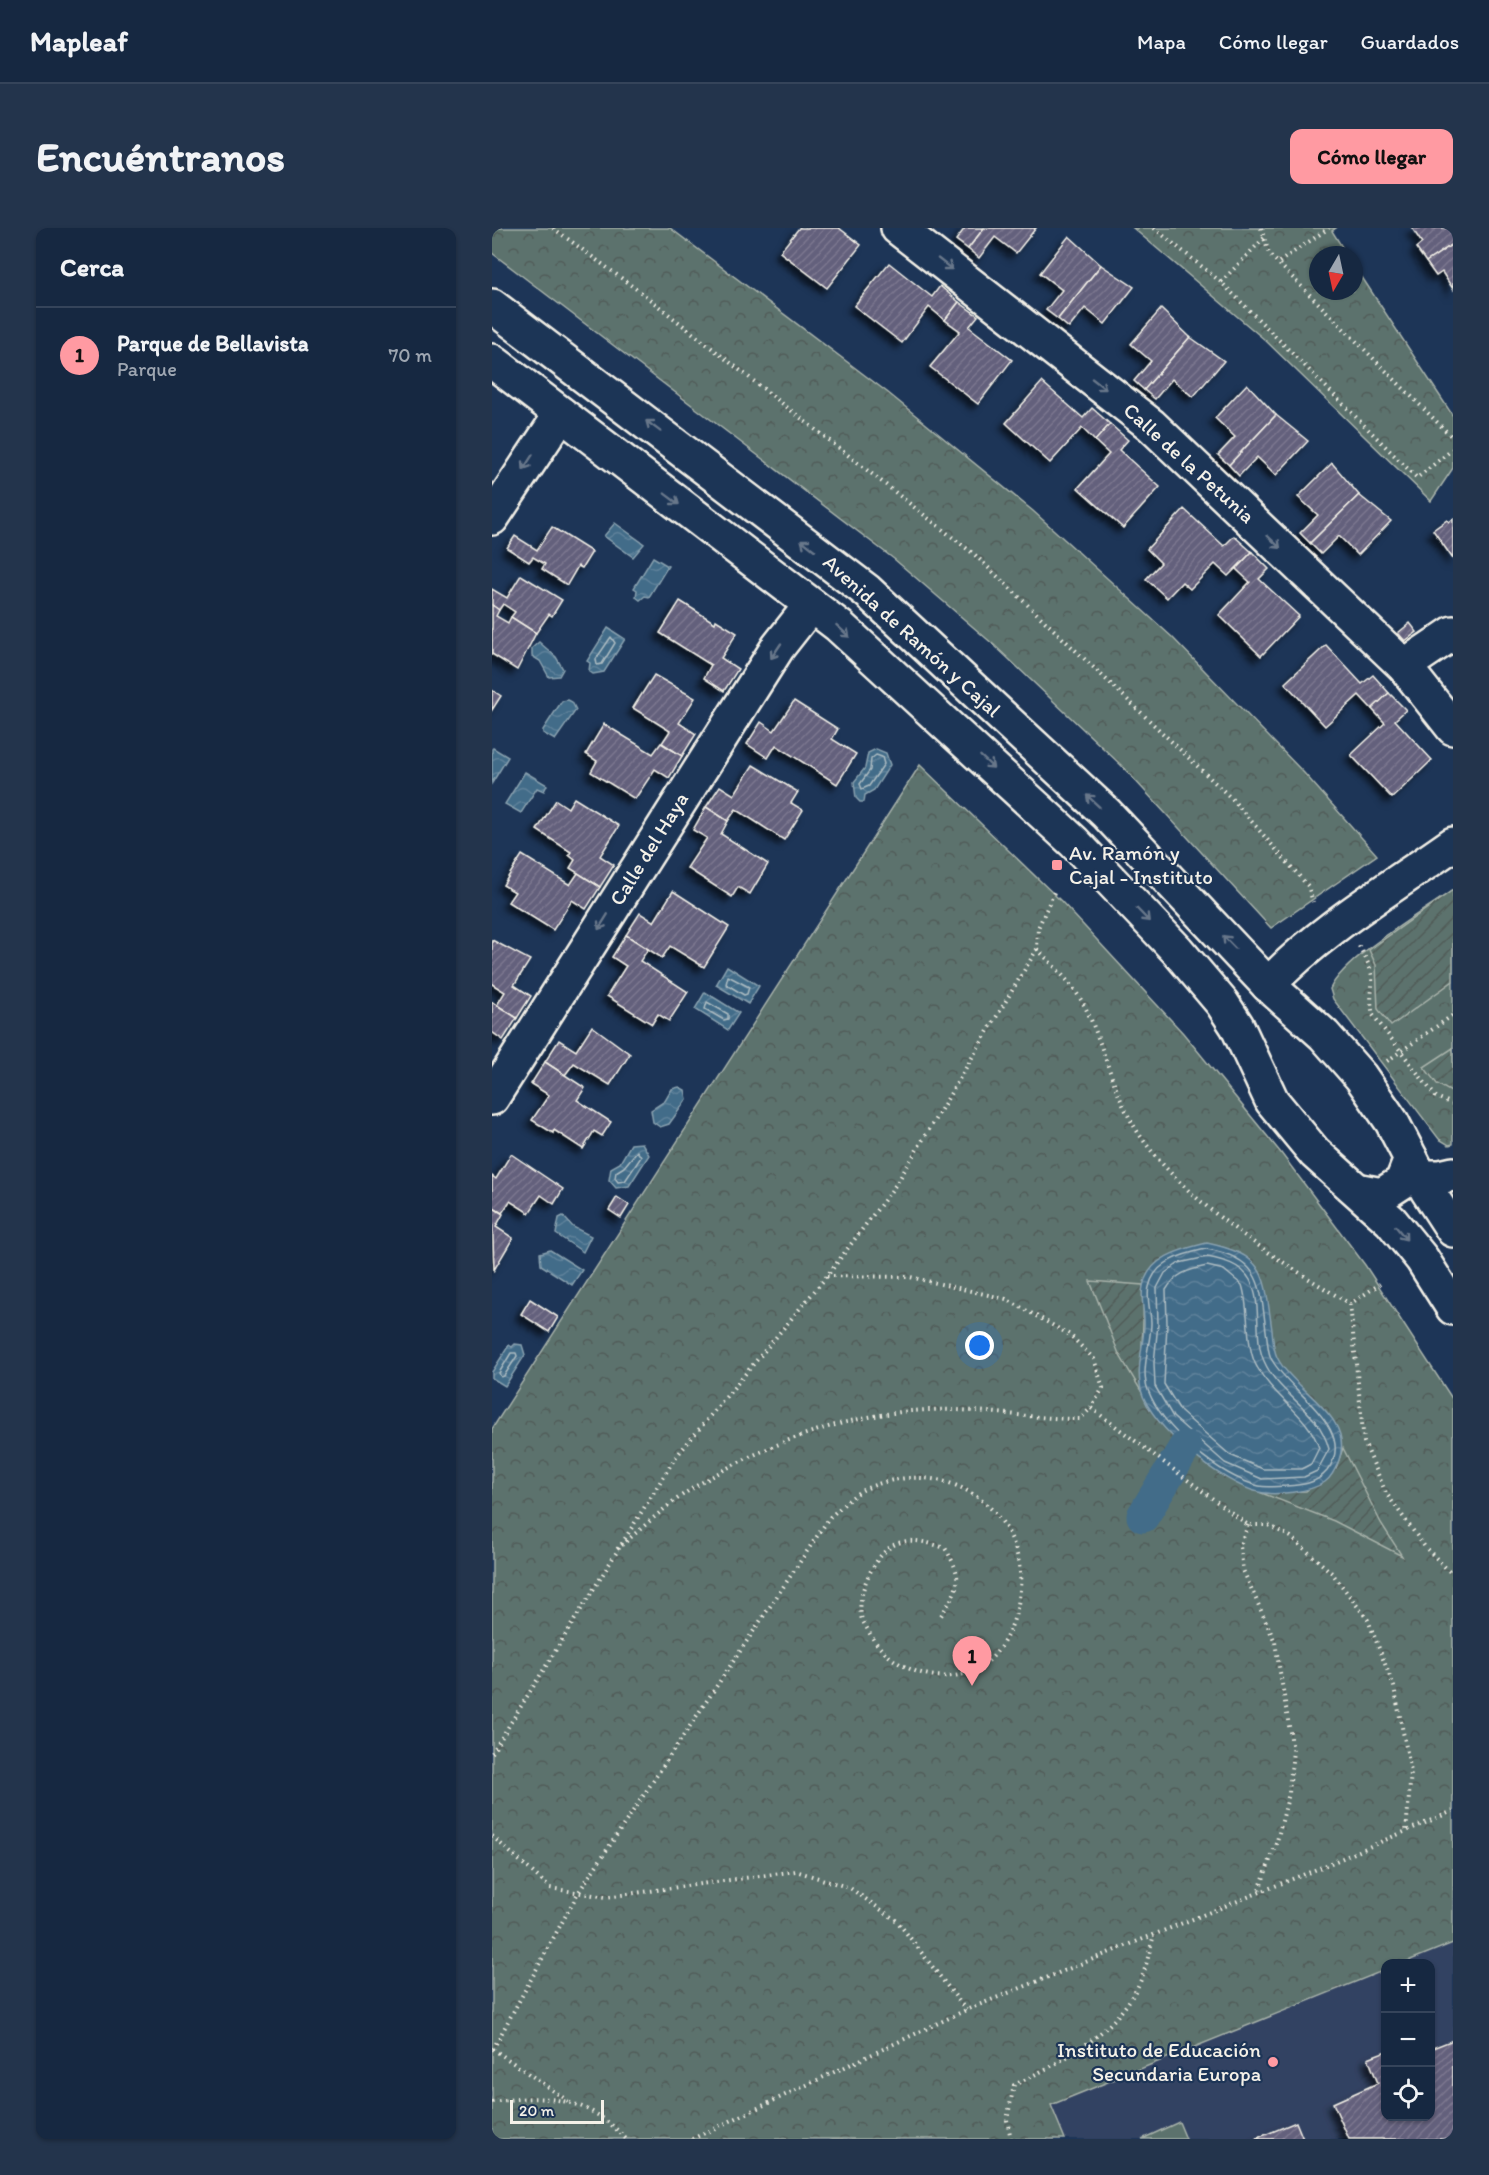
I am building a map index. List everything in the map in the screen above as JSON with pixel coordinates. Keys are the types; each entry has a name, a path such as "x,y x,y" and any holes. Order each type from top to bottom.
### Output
{"street":[{"name":"Calle de la Petunia","path":"898,228 1151,425 1404,666 1453,728"},
{"name":"Avenida de Ramón y Cajal","path":"492,306 867,591 1106,813 1268,985 1324,1035 1361,1077 1392,1122 1416,1168"},
{"name":"Avenida de Ramón y Cajal","path":"492,361 839,626 1074,842 1177,950 1222,1003 1237,1026 1272,1101 1316,1153 1361,1191"},
{"path":"492,518 561,414"},
{"name":"Calle del Haya","path":"492,1098 778,647 811,604"},
{"path":"1404,666 1453,633"},
{"path":"1237,1026 1251,1003 1287,965 1453,844"},
{"path":"1416,1168 1440,1177 1453,1174"},
{"path":"1361,1191 1382,1195 1402,1182 1416,1168"},
{"path":"1416,1168 1453,1230"},
{"path":"1361,1191 1391,1221 1422,1259 1453,1308"}],"path":[{"path":"553,228 652,301 975,555 1230,798 1308,886 1314,906"},
{"path":"1154,228 1221,282 1417,478 1453,449"},
{"path":"1261,228 1269,254 1453,438"},
{"path":"1279,262 1329,228"},
{"path":"1221,282 1264,238"},
{"path":"492,1753 675,1458 827,1276 897,1183 1037,949 1038,928 1055,890"},
{"path":"1356,943 1369,965 1372,978 1369,999 1373,1015 1436,1097 1453,1104"},
{"path":"1037,949 1063,974 1088,1011 1110,1079 1139,1134 1187,1190 1242,1233 1350,1304"},
{"path":"1379,1066 1453,1015"},
{"path":"617,1549 684,1494 756,1454 857,1418 930,1410 1018,1413 1080,1419 1091,1408 1103,1388 1094,1359 1070,1335 1006,1299 910,1277 827,1276"},
{"path":"1350,1304 1380,1284"},
{"path":"1350,1304 1364,1442 1386,1493 1425,1546 1453,1575"},
{"path":"1091,1408 1248,1525 1268,1525 1291,1537 1332,1573 1368,1620 1394,1686 1411,1772 1406,1832"},
{"path":"626,2139 600,2117 572,2103 493,2049 578,1893 830,1517 863,1489 895,1478 941,1478 977,1495 1008,1530 1022,1568 1018,1605 1006,1641 982,1666 947,1678 908,1669 877,1647 861,1616 866,1577 885,1549 916,1538 945,1548 958,1570 955,1594 940,1617"},
{"path":"1248,1525 1240,1546 1243,1570 1275,1642 1293,1750 1289,1793 1258,1893"},
{"path":"692,2139 966,2010 1258,1893 1453,1811"},
{"path":"492,1836 550,1888 578,1893 606,1897 796,1871 850,1888 897,1921 966,2010"},
{"path":"1011,2139 1006,2120 1014,2085 1086,2044 1116,2021 1139,1984 1154,1935"},
{"path":"492,2102 531,2096 572,2103"}],"shaded area":[{"name":"Instituto de Educación Secundaria Europa","path":"1453,1943 1453,2139 1065,2139 1051,2105 1381,1972 1381,2121 1435,2121 1435,1959 1413,1959"}],"green space":[{"path":"492,228 670,228 887,392 1033,511 1172,637 1304,773 1377,855 1271,928 1121,765 994,645 894,559 492,253"},
{"path":"1133,228 1336,228 1332,231 1341,246 1309,246 1309,300 1363,300 1363,279 1453,416 1453,468 1431,501 1265,340"},
{"path":"920,765 1061,901 1183,1033 1281,1153 1365,1265 1453,1400 1453,1943 1413,1959 1381,1959 1381,1972 1051,2105 1065,2139 492,2139 492,1429"},
{"path":"1453,890 1453,1144 1449,1145 1439,1139 1333,999 1330,989 1338,977 1367,950"},
{"path":"1453,890 1453,981 1391,1026 1378,1009 1376,965 1369,950"},
{"path":"1453,1048 1453,1093 1437,1084 1424,1067"},
{"path":"1090,1281 1143,1285 1141,1391 1119,1354"},
{"path":"1343,1448 1381,1523 1402,1556 1334,1521 1259,1492 1306,1491 1336,1468"},
{"path":"1179,2122 1186,2139 1142,2139"}],"water":[{"path":"615,523 644,544 633,557 604,536"},
{"path":"653,557 668,566 649,597 645,596 640,600 636,597 637,590 634,588"},
{"path":"608,628 625,639 604,672 593,674 589,671 590,663 587,661"},
{"path":"539,642 556,657 563,669 559,676 549,677 540,661 532,656 532,648"},
{"path":"562,701 572,702 576,710 555,740 543,733 543,730"},
{"path":"492,749 508,757 492,783"},
{"path":"876,749 886,753 890,765 874,790 865,795 864,802 860,802 856,798 854,782 865,768 868,753"},
{"path":"525,772 547,785 544,791 537,788 521,813 505,804"},
{"path":"727,966 759,986 748,1004 716,985"},
{"path":"705,992 739,1013 728,1030 695,1009"},
{"path":"679,1087 685,1090 687,1099 669,1124 660,1127 653,1122 651,1110 665,1101 672,1089"},
{"path":"642,1143 649,1155 629,1186 616,1188 609,1180 611,1168 620,1163 631,1144"},
{"path":"563,1216 573,1227 591,1236 583,1252 556,1234 559,1218"},
{"path":"1207,1243 1242,1254 1259,1271 1267,1295 1277,1357 1285,1369 1331,1417 1338,1430 1342,1444 1339,1460 1330,1478 1319,1485 1302,1491 1274,1494 1243,1487 1226,1478 1190,1452 1158,1420 1147,1405 1141,1390 1139,1375 1144,1327 1142,1291 1146,1276 1152,1267 1168,1256"},
{"path":"550,1250 582,1270 572,1285 541,1265 540,1253"},
{"path":"515,1344 522,1345 525,1355 505,1386 492,1378 492,1372 509,1345 512,1347"}],"building":[{"path":"799,228 839,228 861,245 827,288 780,252"},
{"path":"965,228 984,228 968,249 956,240"},
{"path":"984,228 1036,228 1016,253 995,237 979,258 968,249"},
{"path":"1412,228 1453,228 1453,244 1426,262 1416,248 1422,243"},
{"path":"1069,236 1101,265 1058,319 1046,310 1062,290 1040,273"},
{"path":"1453,244 1453,289 1442,272 1436,276 1426,262"},
{"path":"889,263 932,297 940,286 959,302 945,320 929,307 902,343 854,306"},
{"path":"1101,265 1134,287 1105,324 1085,308 1069,328 1058,319"},
{"path":"959,302 978,316 969,327 1012,360 978,404 930,367 960,331 945,320"},
{"path":"1161,309 1190,337 1144,390 1134,381 1151,361 1131,344"},
{"path":"1190,337 1224,361 1193,397 1172,379 1155,399 1144,390"},
{"path":"1042,382 1083,418 1092,408 1110,424 1095,441 1082,428 1050,463 1006,423"},
{"path":"1247,384 1276,415 1229,465 1218,455 1235,437 1215,418"},
{"path":"1276,415 1308,441 1276,475 1257,457 1239,476 1229,465"},
{"path":"1110,424 1128,440 1119,450 1160,487 1123,528 1078,488 1109,454 1095,441"},
{"path":"1332,463 1359,495 1310,543 1300,533 1318,515 1298,497"},
{"path":"1359,495 1391,521 1358,555 1339,536 1321,554 1310,543"},
{"path":"1184,509 1224,546 1234,536 1252,552 1228,576 1215,564 1190,589 1182,582 1167,598 1146,579 1161,563 1147,549"},
{"path":"1453,519 1453,559 1433,530 1447,520 1449,522"},
{"path":"552,527 592,552 582,568 578,566 567,585 542,569 545,564 533,557 529,562 507,548 515,536 537,550"},
{"path":"1252,552 1269,569 1259,579 1299,616 1261,656 1219,615 1250,582 1236,569"},
{"path":"521,575 562,600 552,616 549,614 536,633 511,617 515,612 503,604 499,610 492,605 492,589 507,598"},
{"path":"680,601 715,623 716,620 737,633 721,658 738,669 724,691 704,678 711,665 660,633"},
{"path":"492,605 499,610 496,616 508,623 511,617 536,633 517,670 492,654"},
{"path":"1410,623 1417,632 1405,641 1398,633"},
{"path":"1326,645 1362,684 1373,675 1389,693 1372,709 1359,695 1325,726 1285,683"},
{"path":"654,675 695,698 679,723 696,734 682,756 662,743 670,731 633,708"},
{"path":"492,690 501,696 492,710"},
{"path":"1389,693 1406,710 1395,720 1432,760 1392,798 1351,755 1385,723 1372,709"},
{"path":"794,701 838,729 832,739 856,754 837,784 776,745 768,758 747,744 761,722 774,731"},
{"path":"604,724 653,754 661,743 682,756 669,778 655,769 635,799 591,772 597,761 586,754"},
{"path":"753,765 798,792 791,803 803,810 784,840 736,809 728,821 706,807 720,786 734,795"},
{"path":"574,798 619,826 600,856 614,865 600,887 570,868 575,860 569,855 571,852 537,830 556,800 568,808"},
{"path":"706,807 728,821 721,834 768,864 750,894 738,887 732,897 687,868 707,838 693,830"},
{"path":"522,855 570,885 578,873 600,887 586,909 572,900 553,930 508,902 515,892 503,885"},
{"path":"673,891 729,927 704,967 670,946 662,958 626,935 640,913 654,922"},
{"path":"626,935 648,949 640,961 688,992 669,1021 658,1014 652,1024 607,996 626,966 612,957"},
{"path":"492,940 530,960 514,985 531,996 517,1018 497,1005 505,992 492,984"},
{"path":"492,1002 517,1018 503,1040 492,1032"},
{"path":"592,1026 630,1054 610,1085 574,1063 565,1075 545,1062 559,1040 576,1051"},
{"path":"545,1062 585,1088 577,1100 611,1122 602,1136 594,1131 583,1149 554,1130 553,1133 532,1120 549,1095 531,1084"},
{"path":"511,1154 563,1189 554,1204 541,1195 529,1213 510,1201 502,1213 492,1207 492,1176 496,1179"},
{"path":"617,1197 629,1205 621,1218 609,1210"},
{"path":"492,1207 503,1214 496,1227 513,1238 494,1270"},
{"path":"530,1299 558,1317 549,1332 521,1314"},
{"path":"1453,2040 1453,2139 1349,2139 1333,2103 1378,2083 1368,2058 1381,2053 1381,2121 1435,2121 1435,2047"},
{"path":"1296,2122 1303,2139 1255,2139"}],"waterway":[{"path":"1143,1516 1185,1447"}],"place":[{"name":"Av. Ramón y Cajal - Instituto","path":"1057,865"},
{"name":"Parque de Bellavista","path":"972,1686"},
{"name":"Instituto de Educación Secundaria Europa","path":"1273,2062"}]}
